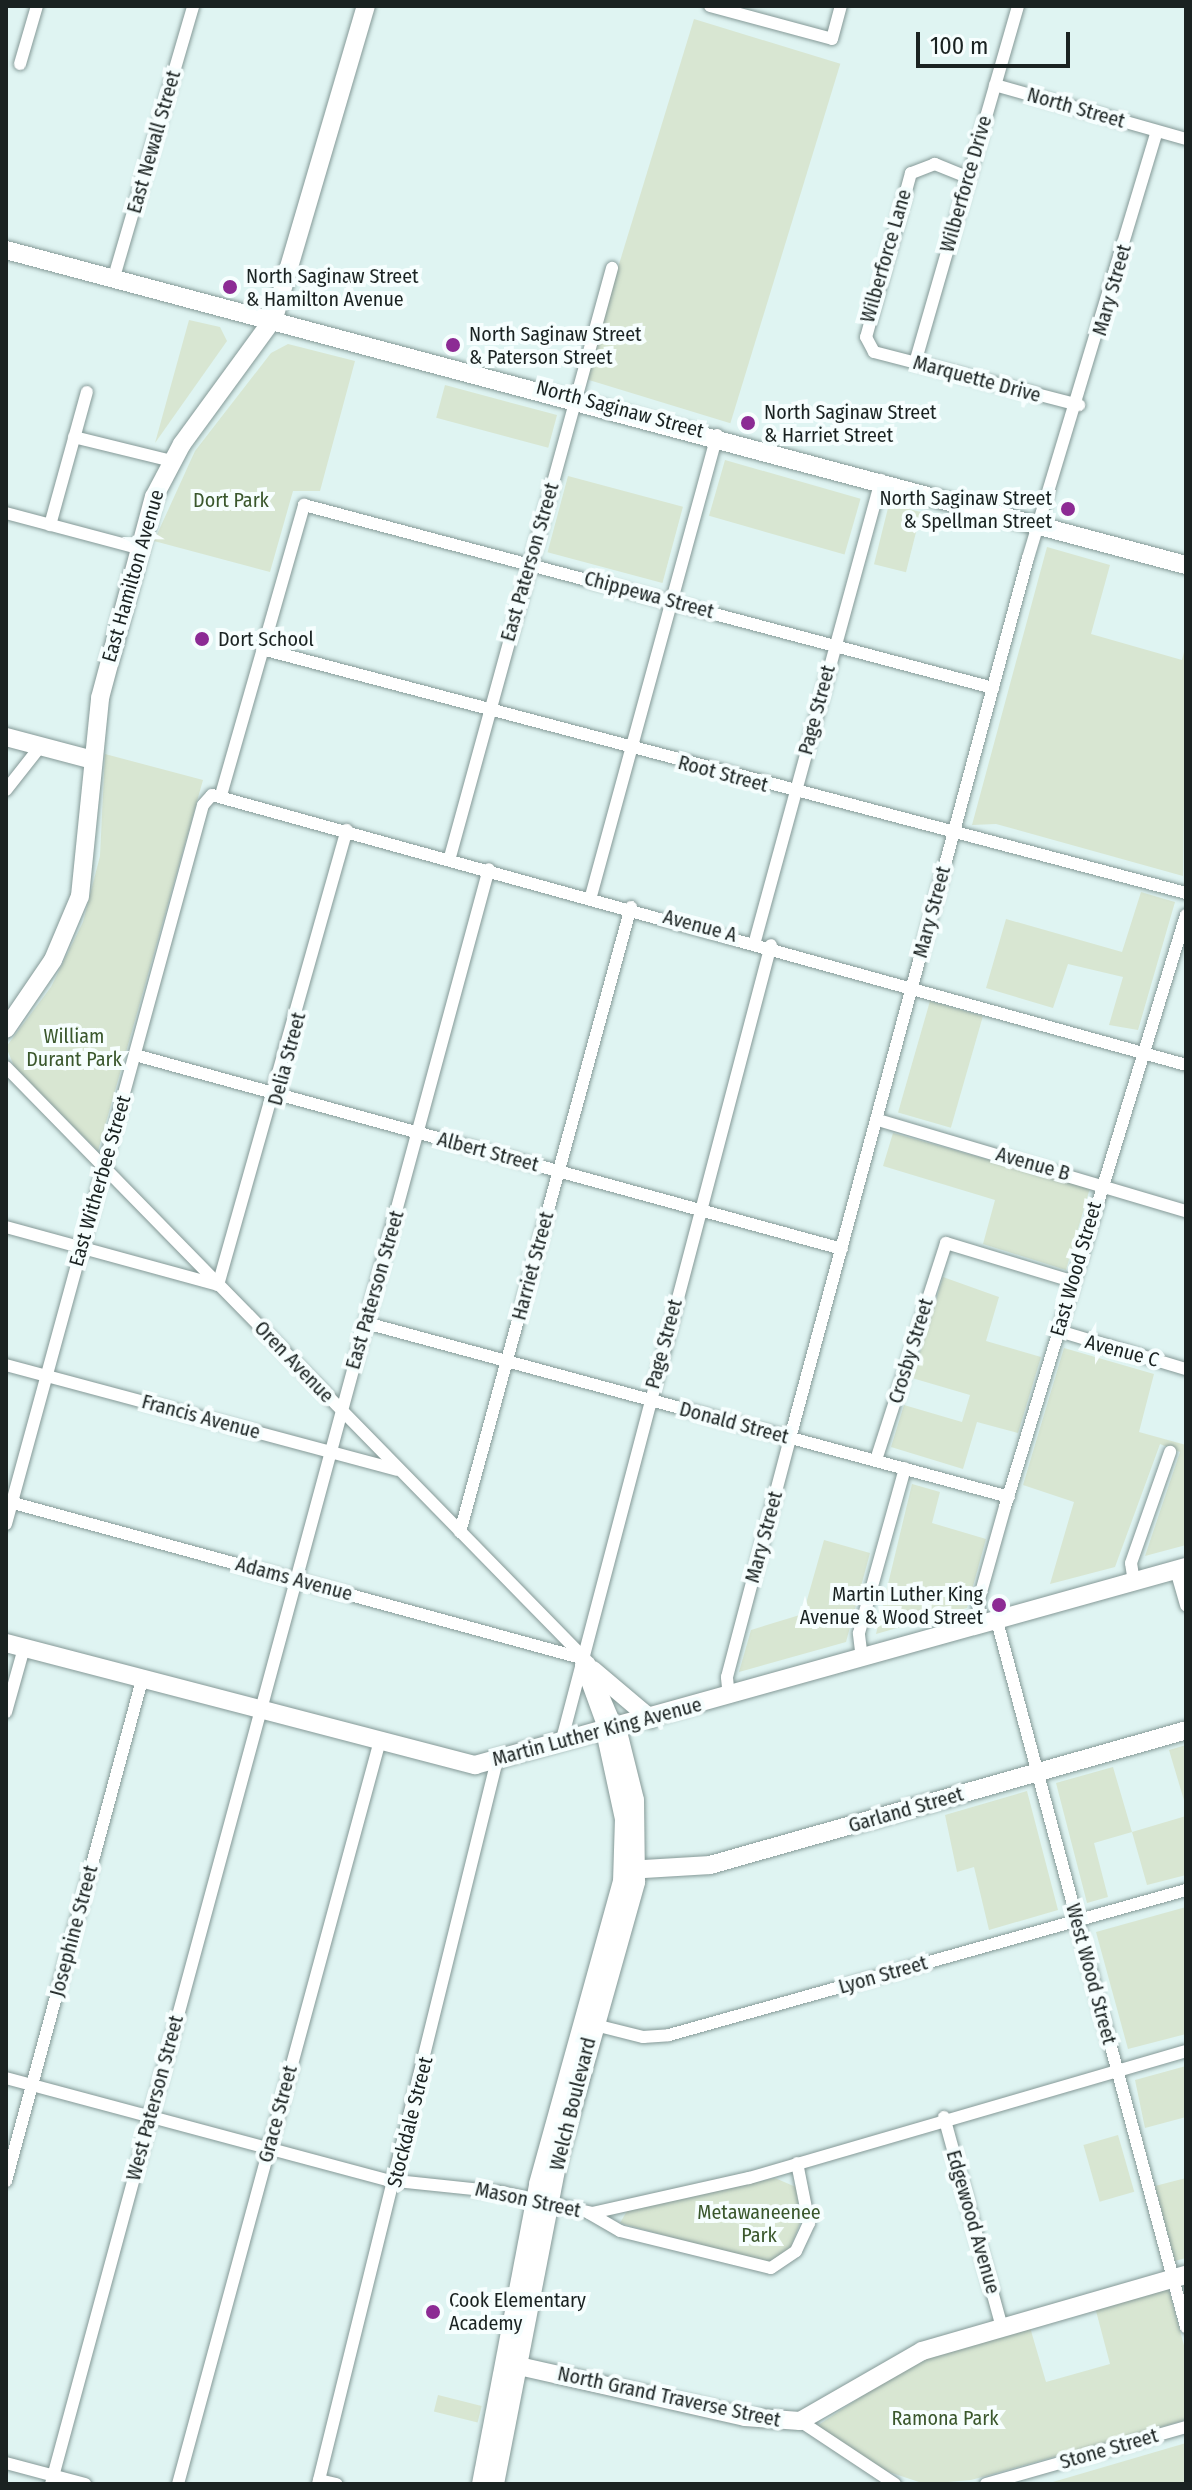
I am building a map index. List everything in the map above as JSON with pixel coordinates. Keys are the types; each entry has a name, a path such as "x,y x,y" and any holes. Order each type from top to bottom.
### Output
{"main road":[{"name":"East Hamilton Avenue","path":"6,1029 53,960 80,896 100,698 138,548 172,461 274,318 366,6"},
{"name":"North Saginaw Street","path":"6,250 576,397 1186,565"},
{"path":"6,737 93,760"},
{"name":"Martin Luther King Avenue","path":"15,1646 457,1764 497,1760 611,1730 1181,1568"},
{"path":"587,1664 651,1719"},
{"name":"Welch Boulevard","path":"495,2484 512,2364 542,2202 586,2022 630,1870 634,1793 611,1730"},
{"name":"Garland Street","path":"630,1870 710,1865 1186,1730"},
{"name":"North Grand Traverse Street","path":"512,2364 731,2414 800,2421 902,2359 1002,2327 1180,2277"},
{"name":"Welch Boulevard","path":"481,2484 512,2364"}],"street":[{"path":"20,64 37,6"},
{"name":"East Newall Street","path":"114,277 193,6"},
{"path":"710,6 832,39 841,6"},
{"name":"Wilberforce Drive","path":"915,363 1018,6"},
{"name":"North Street","path":"995,85 1186,139"},
{"name":"Mary Street","path":"729,1697 728,1673 993,688 1079,405 1157,132"},
{"name":"Wilberforce Lane","path":"874,352 865,323 911,173 935,164 967,177"},
{"name":"East Paterson Street","path":"450,857 612,268"},
{"name":"Marquette Drive","path":"874,352 1079,405"},
{"path":"50,525 87,392"},
{"path":"591,896 717,435"},
{"path":"74,437 172,461"},
{"name":"Page Street","path":"755,941 881,480"},
{"name":"Chippewa Street","path":"304,505 993,688"},
{"name":"East Witherbee Street","path":"6,1524 9,1502 203,805 216,795 304,505"},
{"path":"6,513 138,548"},
{"name":"Root Street","path":"262,649 795,794 1186,893"},
{"path":"6,790 40,747"},
{"name":"Avenue A","path":"216,795 914,984 1186,1065"},
{"name":"Delia Street","path":"218,1285 277,1095 347,830"},
{"name":"East Paterson Street","path":"261,1712 294,1579 489,869"},
{"name":"Harriet Street","path":"460,1532 631,907"},
{"name":"East Wood Street","path":"989,1623 978,1603 1101,1185 1186,915"},
{"name":"Page Street","path":"561,1743 587,1664 649,1400 771,945"},
{"name":"Albert Street","path":"135,1055 842,1249"},
{"name":"Oren Avenue","path":"6,1067 587,1664 611,1730"},
{"name":"Avenue B","path":"878,1120 1186,1211"},
{"path":"6,1227 218,1285"},
{"name":"Crosby Street","path":"876,1460 946,1243 1072,1281"},
{"name":"Donald Street","path":"366,1323 1009,1497"},
{"name":"Avenue C","path":"1059,1331 1186,1369"},
{"name":"Francis Avenue","path":"6,1365 397,1470"},
{"path":"1134,1582 1132,1561 1170,1452"},
{"path":"862,1659 859,1633 905,1468"},
{"name":"Adams Avenue","path":"9,1502 294,1579 587,1664"},
{"path":"1181,1568 1186,1606"},
{"name":"West Wood Street","path":"989,1623 1038,1773 1117,2070 1180,2277 1186,2327"},
{"path":"6,1712 15,1646"},
{"name":"Josephine Street","path":"6,2181 142,1680"},
{"name":"West Paterson Street","path":"52,2480 261,1712"},
{"name":"Grace Street","path":"178,2484 379,1744"},
{"name":"Stockdale Street","path":"319,2482 497,1760"},
{"name":"Lyon Street","path":"586,2022 661,2037 1186,1890"},
{"name":"Mason Street","path":"6,2078 395,2182 542,2202 589,2213 797,2163 944,2117 1186,2051"},
{"name":"Edgewood Avenue","path":"944,2117 1002,2327"},
{"path":"589,2213 620,2231 771,2268 793,2254 808,2228 797,2163"},
{"path":"800,2421 895,2484"},
{"name":"Stone Street","path":"986,2484 1186,2427"},
{"path":"6,2463 52,2480 85,2484"},
{"path":"319,2482 337,2484"}],"green space":[{"path":"694,19 840,64 730,423 584,379"},
{"name":"Dort Park","path":"189,320 220,327 227,341 155,443"},
{"name":"Dort Park","path":"288,344 355,361 320,491 293,491 270,572 154,541 195,451 271,353"},
{"path":"445,385 557,415 548,448 436,418"},
{"path":"725,460 861,499 845,555 709,516"},
{"path":"568,476 683,507 662,583 548,552"},
{"path":"889,504 921,512 906,572 874,564"},
{"path":"1047,547 1110,565 1091,634 1182,660 1186,644 1183,876 996,824 972,825"},
{"name":"William Durant Park","path":"105,754 203,780 98,1151 14,1066 6,1047 51,987 83,922 100,856"},
{"path":"1141,892 1175,902 1138,1030 1109,1025 1123,977 1068,964 1053,1008 986,988 1006,919 1122,952"},
{"path":"930,1001 983,1016 951,1128 898,1113"},
{"path":"893,1133 1090,1188 1066,1270 983,1244 995,1200 883,1166"},
{"path":"943,1277 999,1297 986,1341 1041,1357 1018,1433 977,1422 963,1469 891,1447 904,1405 962,1422 970,1395 912,1378"},
{"path":"1064,1348 1154,1374 1139,1432 1186,1445 1186,1545 1145,1556 1180,1452 1160,1444 1115,1567 1050,1584 1074,1502 1023,1485"},
{"path":"912,1484 940,1492 932,1523 986,1539 967,1608 876,1634"},
{"path":"824,1540 870,1553 846,1642 739,1672 751,1630 803,1614"},
{"path":"1186,1745 1186,1807 1169,1750"},
{"path":"1113,1767 1132,1832 1094,1843 1108,1897 1087,1903 1056,1783"},
{"path":"1027,1791 1058,1910 989,1930 974,1867 957,1872 945,1815"},
{"path":"1186,1816 1186,1875 1147,1885 1132,1832"},
{"path":"1186,1907 1186,2034 1128,2049 1096,1932"},
{"path":"1186,2066 1186,2117 1145,2128 1135,2080"},
{"path":"1118,2135 1134,2192 1100,2202 1083,2145"},
{"name":"Metawaneenee Park","path":"775,2178 798,2188 805,2210 789,2252 768,2264 620,2223 627,2211"},
{"path":"1186,2178 1186,2258 1175,2261 1155,2186"},
{"name":"Ramona Park","path":"1168,2287 1186,2353 1186,2420 971,2480 925,2484 880,2469 817,2426 924,2355 1029,2324 1046,2382 1110,2364 1095,2307"},
{"path":"438,2395 482,2406 478,2422 434,2411"},
{"path":"1186,2443 1186,2484 1046,2484"}],"place":[{"name":"North Saginaw Street & Hamilton Avenue","path":"230,287"},
{"name":"North Saginaw Street & Paterson Street","path":"453,345"},
{"name":"North Saginaw Street & Harriet Street","path":"748,423"},
{"name":"North Saginaw Street & Spellman Street","path":"1068,509"},
{"name":"Dort School","path":"202,639"},
{"name":"Martin Luther King Avenue & Wood Street","path":"999,1605"},
{"name":"Cook Elementary Academy","path":"433,2312"}]}
